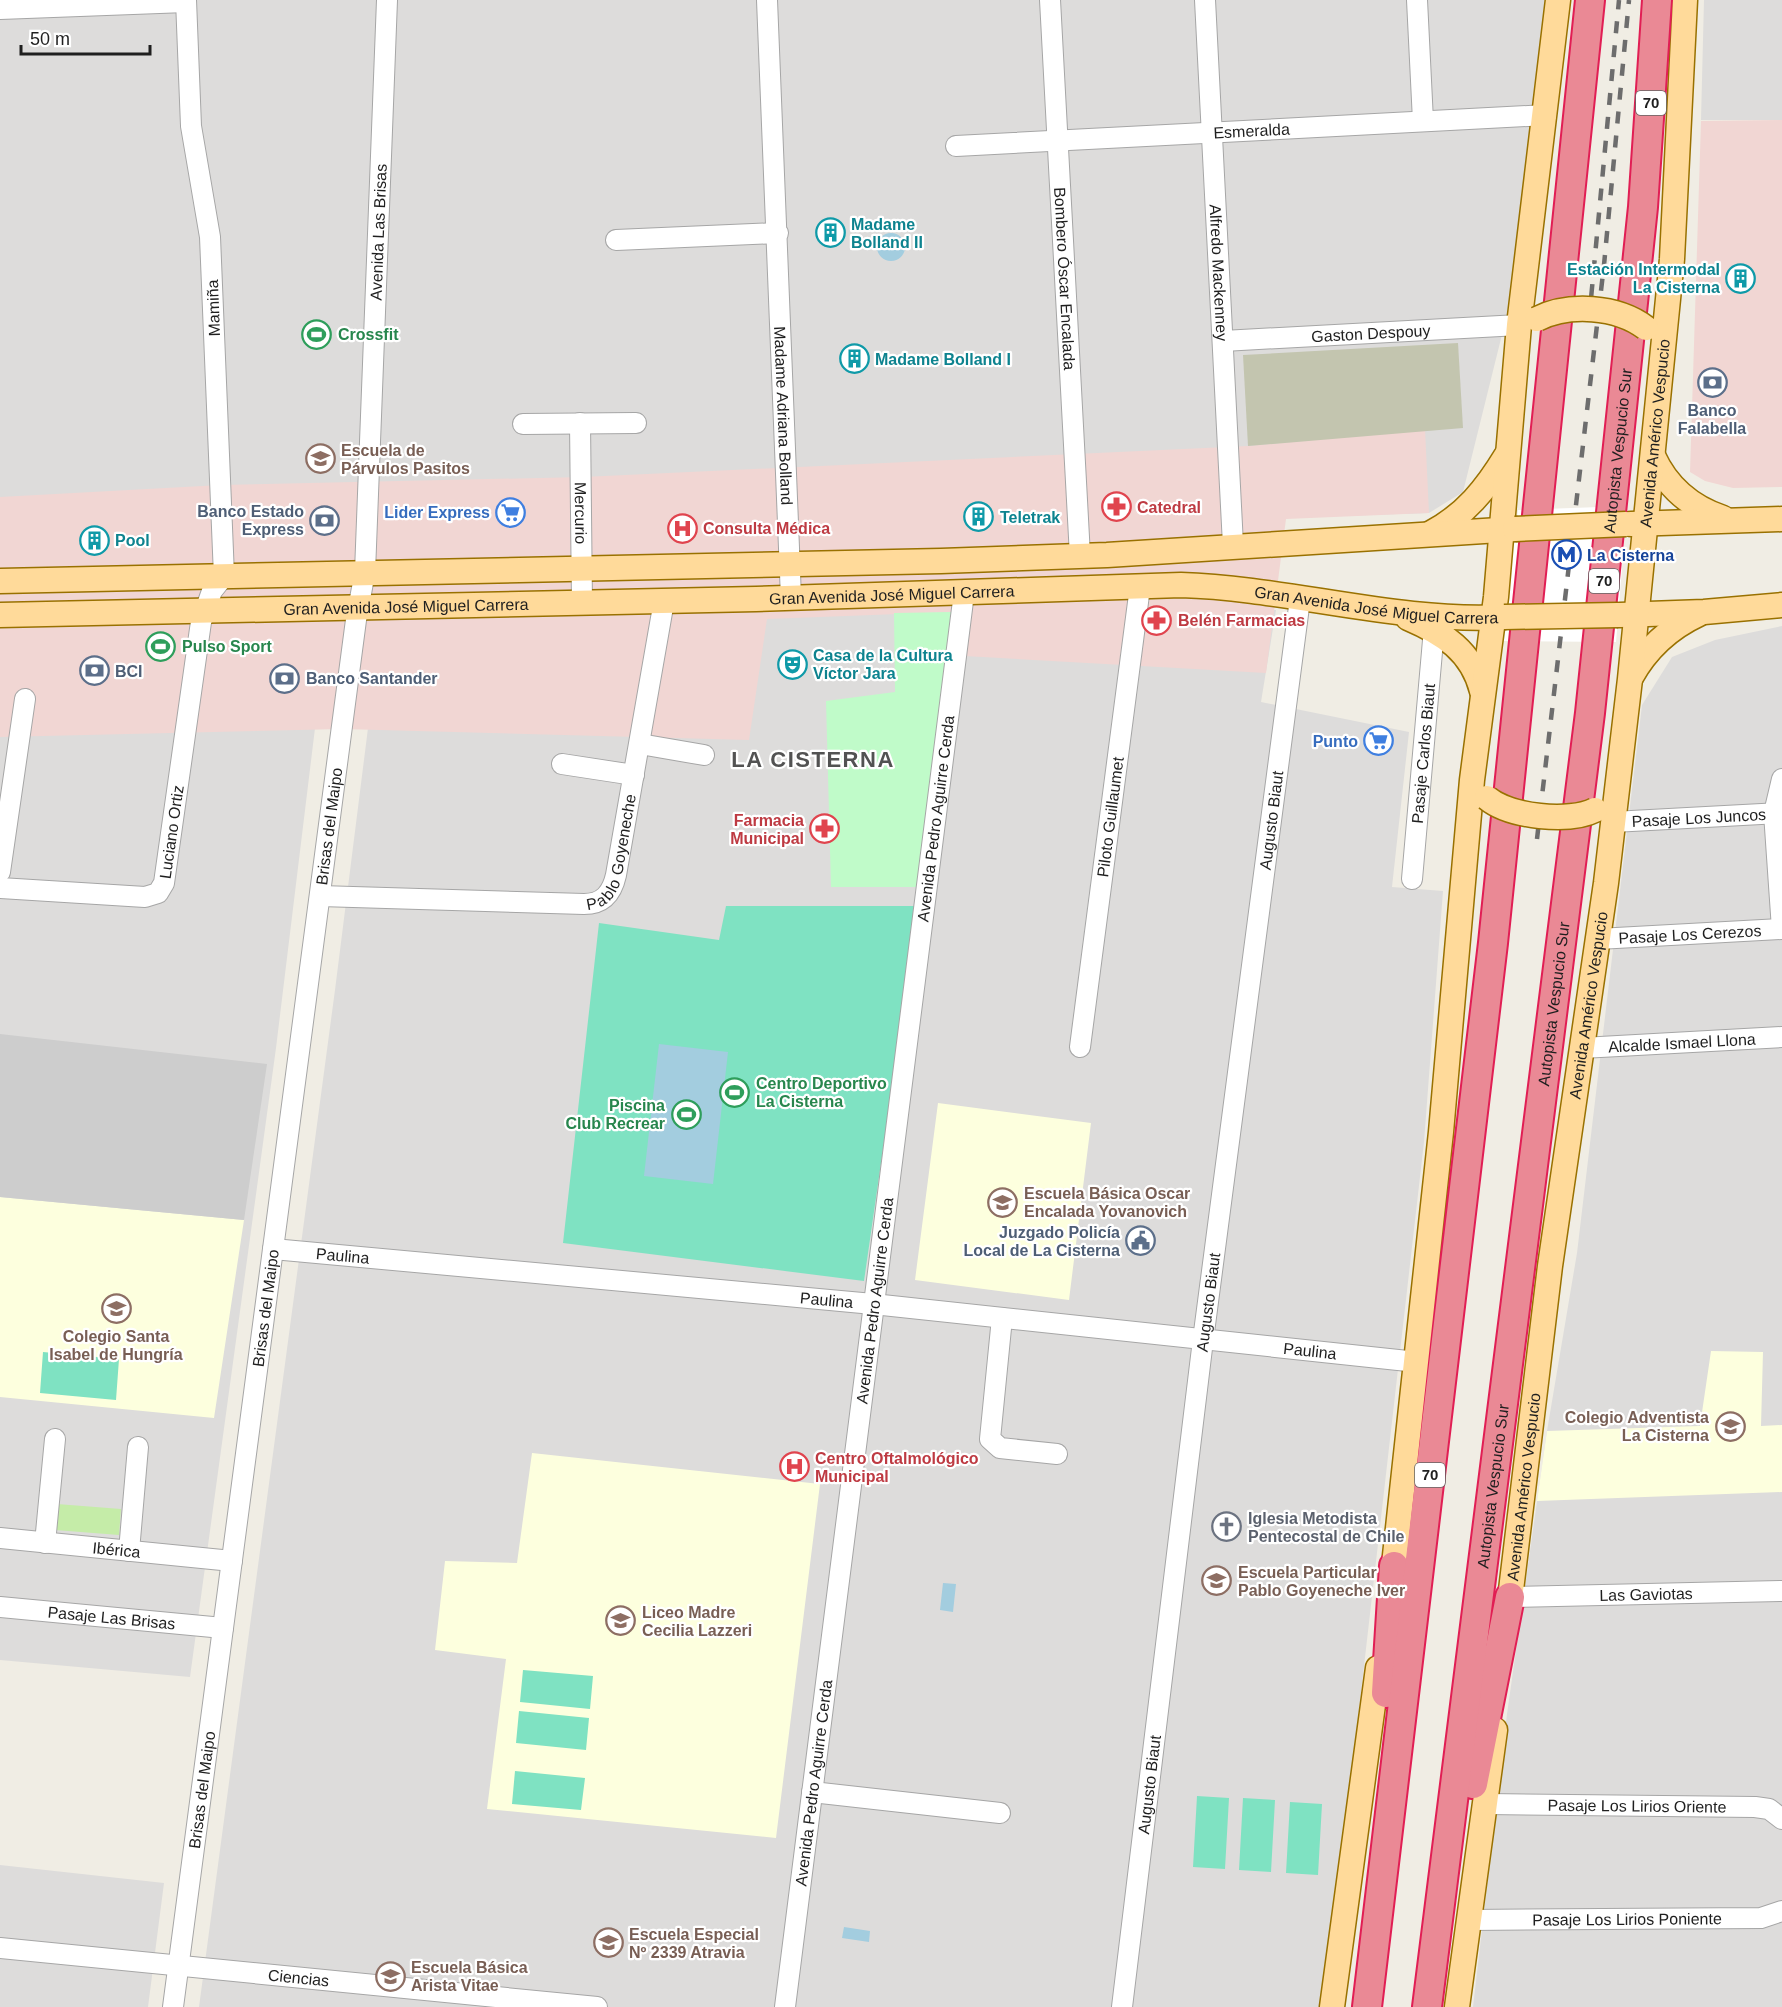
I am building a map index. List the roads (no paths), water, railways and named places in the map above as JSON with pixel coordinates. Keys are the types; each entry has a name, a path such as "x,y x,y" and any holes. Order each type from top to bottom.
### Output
{"highway":[{"name":"70","path":"1366,2007 1493,943 1590,0"},
{"name":"Autopista Vespucio Sur","path":"1428,2007 1590,713 1643,207 1657,0"},
{"path":"1366,2007 1394,1566"},
{"path":"1428,2007 1510,1597"}],"main road":[{"path":"1332,2007 1360,1790 1394,1566 1417,1362 1480,789 1483,693 1499,617 1509,529 1509,452 1558,0"},
{"name":"Avenida Américo Vespucio","path":"1457,2007 1487,1804 1550,1266 1598,939 1604,816 1617,792 1630,679 1627,615 1636,524 1653,456 1664,355 1672,259 1685,0"},
{"path":"1524,326 1561,310 1579,309 1620,315 1646,328 1664,355"},
{"path":"1430,534 1474,502 1509,452"},
{"path":"1653,456 1664,477 1680,495 1699,508 1731,521"},
{"name":"Gran Avenida José Miguel Carrera","path":"0,581 365,572 582,570 999,559 1509,529 1782,519"},
{"path":"964,593 975,574 999,559"},
{"name":"Gran Avenida José Miguel Carrera","path":"0,615 791,598 1140,587 1218,587 1386,611 1499,617 1704,612 1782,605"},
{"path":"1386,611 1434,629 1448,638 1465,655 1476,673 1483,693"},
{"path":"1630,679 1655,644 1678,625 1704,612"},
{"path":"1480,789 1499,806 1518,812 1573,817 1604,816"}],"street":[{"name":"Avenida Las Brisas","path":"358,608 365,572 387,0"},
{"name":"Madame Adriana Bolland","path":"767,0 791,598"},
{"name":"Bombero Óscar Encalada","path":"1050,0 1080,556"},
{"name":"Alfredo Mackenney","path":"1205,0 1233,545"},
{"path":"1417,0 1423,121"},
{"path":"0,9 186,1"},
{"name":"Mamiña","path":"186,1 191,126 210,237 224,576"},
{"name":"Esmeralda","path":"956,146 1546,115"},
{"path":"616,240 778,233"},
{"name":"Gaston Despouy","path":"1223,341 1524,326"},
{"name":"Mercurio","path":"580,423 582,603"},
{"path":"523,424 636,423"},
{"path":"204,611 212,591 224,576"},
{"name":"Piloto Guillaumet","path":"1080,1047 1140,587"},
{"name":"Avenida Pedro Aguirre Cerda","path":"785,2007 964,593"},
{"name":"Augusto Biaut","path":"1122,2007 1203,1340 1300,599"},
{"name":"Pablo Goyeneche","path":"320,896 595,903 604,898 615,882 664,601"},
{"name":"Brisas del Maipo","path":"173,2007 358,608"},
{"name":"Luciano Ortiz","path":"0,888 145,897 152,896 162,889 196,644 204,611"},
{"name":"Pasaje Carlos Biaut","path":"1412,879 1434,629"},
{"path":"0,872 25,699"},
{"path":"640,744 704,755"},
{"path":"562,764 634,775"},
{"path":"1782,779 1778,813 1782,929"},
{"name":"Pasaje Los Juncos","path":"1604,816 1778,813"},
{"name":"Pasaje Los Cerezos","path":"1598,939 1782,929"},
{"name":"Alcalde Ismael Llona","path":"1582,1048 1782,1037"},
{"name":"Paulina","path":"273,1249 873,1304 1417,1362"},
{"path":"1002,1318 990,1439 1000,1448 1057,1454"},
{"path":"45,1543 55,1439"},
{"path":"129,1551 138,1447"},
{"name":"Ibérica","path":"0,1538 232,1561"},
{"name":"Las Gaviotas","path":"1510,1597 1782,1591"},
{"name":"Pasaje Las Brisas","path":"0,1608 223,1628"},
{"path":"812,1792 1000,1813"},
{"name":"Pasaje Los Lirios Oriente","path":"1487,1804 1755,1807 1769,1809 1782,1819"},
{"name":"Pasaje Los Lirios Poniente","path":"1469,1920 1761,1918 1782,1911"},
{"name":"Ciencias","path":"0,1948 597,2007"}],"water":[{"path":"891,233 901,237 905,247 901,257 891,261 881,257 877,247 881,237"},
{"name":"Piscina Club Recrear","path":"659,1044 728,1052 713,1184 644,1176"},
{"path":"943,1583 956,1584 953,1612 940,1610"},
{"path":"844,1927 870,1931 869,1942 842,1938"}],"railway":[{"path":"1589,320 1619,0"},
{"path":"1537,839 1604,265 1629,0"}],"place":[{"name":"Madame Bolland II","path":"830,233"},
{"name":"Estación Intermodal La Cisterna","path":"1741,278"},
{"name":"Crossfit","path":"317,334"},
{"name":"Madame Bolland I","path":"854,359"},
{"name":"Banco Falabella","path":"1712,382"},
{"name":"Escuela de Párvulos Pasitos","path":"320,459"},
{"name":"Catedral","path":"1116,507"},
{"name":"Lider Express","path":"511,512"},
{"name":"Teletrak","path":"979,517"},
{"name":"Banco Estado Express","path":"325,520"},
{"name":"Consulta Médica","path":"682,528"},
{"name":"Pool","path":"94,540"},
{"name":"La Cisterna","path":"1566,555"},
{"name":"Belén Farmacias","path":"1157,620"},
{"name":"Pulso Sport","path":"161,646"},
{"name":"Casa de la Cultura Víctor Jara","path":"792,664"},
{"name":"BCI","path":"94,671"},
{"name":"Banco Santander","path":"285,678"},
{"name":"Punto","path":"1379,741"},
{"name":"Farmacia Municipal","path":"825,829"},
{"name":"Centro Deportivo La Cisterna","path":"735,1092"},
{"name":"Piscina Club Recrear","path":"686,1114"},
{"name":"Escuela Básica Oscar Encalada Yovanovich","path":"1003,1202"},
{"name":"Juzgado Policía Local de La Cisterna","path":"1141,1241"},
{"name":"Colegio Santa Isabel de Hungría","path":"116,1308"},
{"name":"Colegio Adventista La Cisterna","path":"1730,1426"},
{"name":"Centro Oftalmológico Municipal","path":"794,1467"},
{"name":"Iglesia Metodista Pentecostal de Chile","path":"1227,1527"},
{"name":"Escuela Particular Pablo Goyeneche Iver","path":"1217,1581"},
{"name":"Liceo Madre Cecilia Lazzeri","path":"621,1621"},
{"name":"Escuela Especial Nº 2339 Atravia","path":"608,1943"},
{"name":"Escuela Básica Arista Vitae","path":"390,1976"}],"district":[{"name":"LA CISTERNA","path":"813,759"}]}
